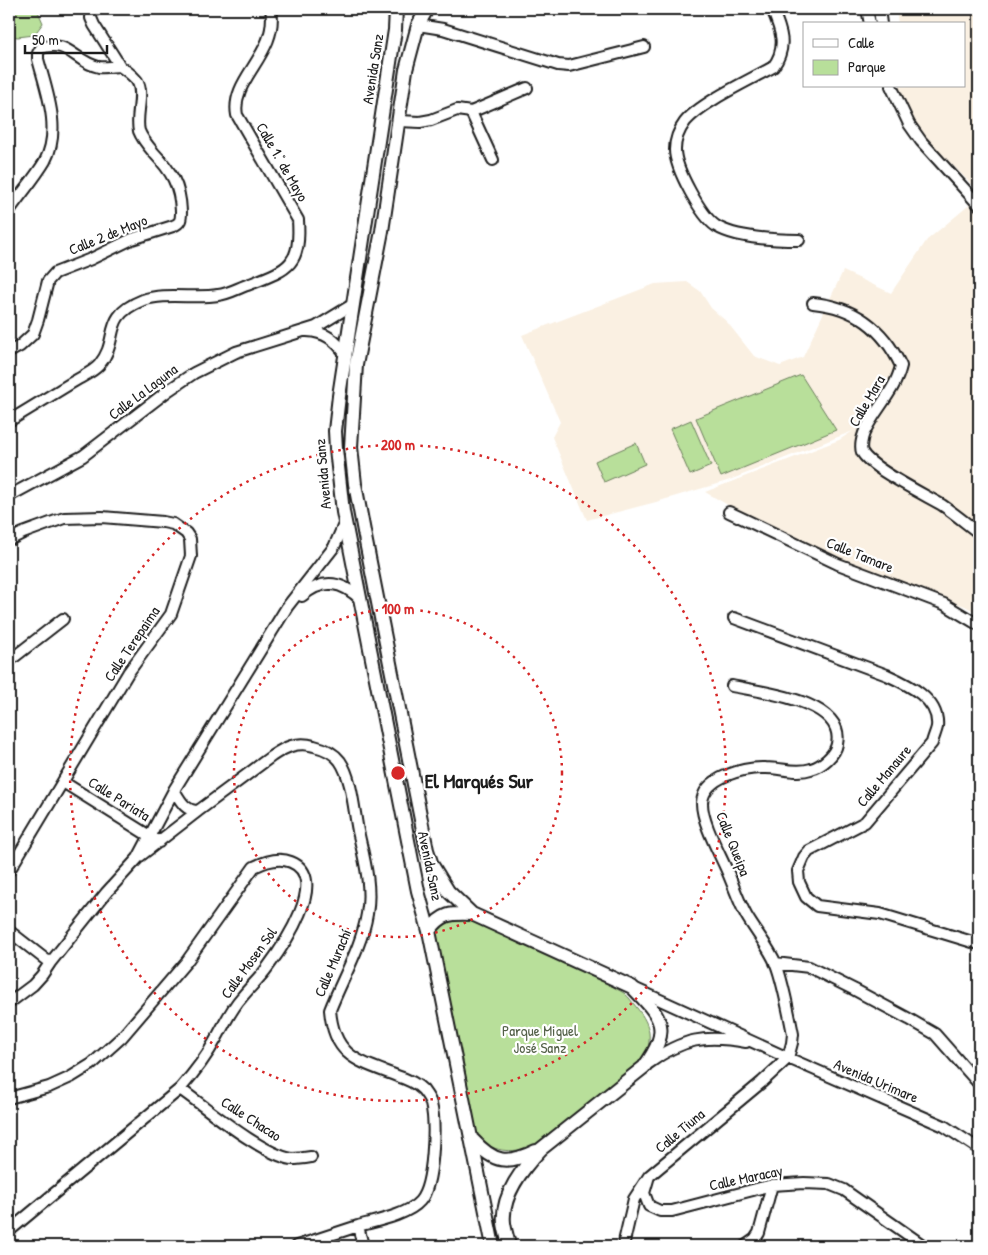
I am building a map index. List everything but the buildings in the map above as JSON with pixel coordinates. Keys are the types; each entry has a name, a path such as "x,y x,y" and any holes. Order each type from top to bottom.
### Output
{"street":[{"path":"9,211 45,160 50,147 52,112 38,58 40,48 50,45 61,46 86,62 100,67 120,66 94,25 91,18 92,9"},
{"name":"Calle 1.° de Mayo","path":"9,421 98,367 108,352 114,326 120,314 134,304 146,299 219,295 277,274 288,267 296,253 299,234 298,220 237,115 235,104 238,93 268,43 271,28 271,9"},
{"name":"Avenida Sanz","path":"396,9 395,30 352,305 336,431 338,467 345,522 416,882 429,931 493,1246"},
{"name":"Avenida Sanz","path":"427,9 418,25 406,70 382,231 356,365 351,448 363,528 427,850 432,865 448,890 472,914 632,987 654,1010 661,1025 660,1039 656,1050 644,1066 541,1149 515,1181 504,1213 504,1224 509,1246"},
{"path":"772,9 780,26 782,44 780,58 773,67 697,110 678,133 675,151 681,174 693,196 706,216 716,226 765,239 799,240"},
{"path":"867,9 870,22"},
{"path":"879,9 881,22"},
{"path":"418,25 442,29 558,65 570,66 644,47"},
{"name":"Calle 2 de Mayo","path":"9,352 20,346 33,334 48,281 55,273 91,259 132,239 174,226 182,218 181,200 175,180 145,142 139,130 137,117 140,89 137,81 120,66"},
{"path":"399,121 420,122 457,110 471,112 527,88"},
{"path":"892,88 909,124 921,141 979,205"},
{"path":"471,112 493,160"},
{"name":"Calle Mara","path":"813,303 839,307 871,325 890,347 901,366 892,390 864,433 861,449 864,455 895,479 943,506 979,533"},
{"name":"Calle La Laguna","path":"9,496 82,456 194,373 236,352 303,331 329,320 352,305"},
{"name":"Calle La Laguna","path":"303,331 314,331 329,336 346,355"},
{"name":"Calle Tamare","path":"729,512 838,564 944,604 979,625"},
{"name":"Calle Terepaima","path":"9,540 22,533 64,518 102,517 173,524 186,533 190,539 191,556 170,614 128,673 9,871"},
{"path":"9,1003 42,976 50,963 106,893 138,858 174,790 288,607 334,547 345,522"},
{"path":"288,607 312,587 326,584 348,589 362,601"},
{"name":"Calle Manaure","path":"734,618 909,685 925,697 934,712 937,727 932,743 865,822 829,842 817,846 804,857 798,871 806,897 817,906 880,914 979,944"},
{"path":"9,661 63,619"},
{"name":"Calle Queipa","path":"732,686 805,702 826,715 832,721 837,731 838,741 836,749 825,762 813,769 802,772 765,768 739,772 717,779 705,790 702,800 709,828 745,913 775,963 792,1034 788,1058"},
{"name":"Calle Murachí","path":"138,858 284,748 297,744 309,744 322,748 340,761 349,785 365,866 369,900 364,927 330,1010 331,1022 340,1045 349,1054 360,1062 416,1083 425,1092 431,1103 433,1119 432,1161 430,1178 425,1193 412,1208 297,1246"},
{"name":"Calle Pariata","path":"63,782 159,842"},
{"path":"174,790 185,806 191,811 198,811"},
{"name":"Calle Mosen Sol","path":"9,1098 49,1087 71,1077 92,1064 134,1025 187,960 254,867 271,860 282,860 292,862 301,869 306,878 307,890 300,914 274,959 242,997 197,1070 180,1089 9,1231"},
{"name":"Avenida Sanz","path":"429,931 435,922 449,914 472,914"},
{"path":"9,931 50,963"},
{"path":"775,963 809,967 935,1034 979,1084"},
{"name":"Avenida Urimare","path":"632,987 944,1126 979,1148"},
{"name":"Avenida Urimare","path":"644,1066 667,1050 692,1041 717,1039 759,1045"},
{"name":"Calle Tiuna","path":"623,1246 634,1199 649,1176 788,1058"},
{"name":"Calle Chacao","path":"180,1089 249,1139 277,1154 293,1159 311,1157"},
{"name":"Avenida Sanz","path":"471,1138 483,1152 495,1159 510,1160 529,1155 541,1149"},
{"name":"Calle Maracay","path":"649,1176 644,1194 650,1206 660,1211 672,1211 772,1185 829,1184 844,1190 924,1246"},
{"path":"745,1246 755,1239 759,1233 772,1185"},
{"path":"358,1226 363,1246"}],"shaded area":[{"path":"896,9 979,9 979,192 924,136 911,119 896,88 966,88 966,22 898,22"},
{"path":"979,197 979,614 965,606 888,582 765,526 705,492 839,440 853,431 727,481 587,520 552,437 560,422 522,335 655,284 687,282 700,291 711,308 727,322 754,356 780,366 803,357 843,271 891,293 927,240"}],"green space":[{"path":"9,9 37,9 43,23 34,35 9,36"},
{"path":"801,375 836,430 721,477 696,418"},
{"path":"691,420 711,466 690,475 670,429"},
{"path":"636,443 645,464 604,482 595,461"},
{"name":"Parque Miguel José Sanz","path":"465,916 562,958 624,993 642,1015 648,1027 648,1046 643,1060 538,1145 521,1150 513,1151 491,1147 476,1138 433,933 435,924"}],"district":[{"name":"El Marqués Sur","path":"479,781"}]}
